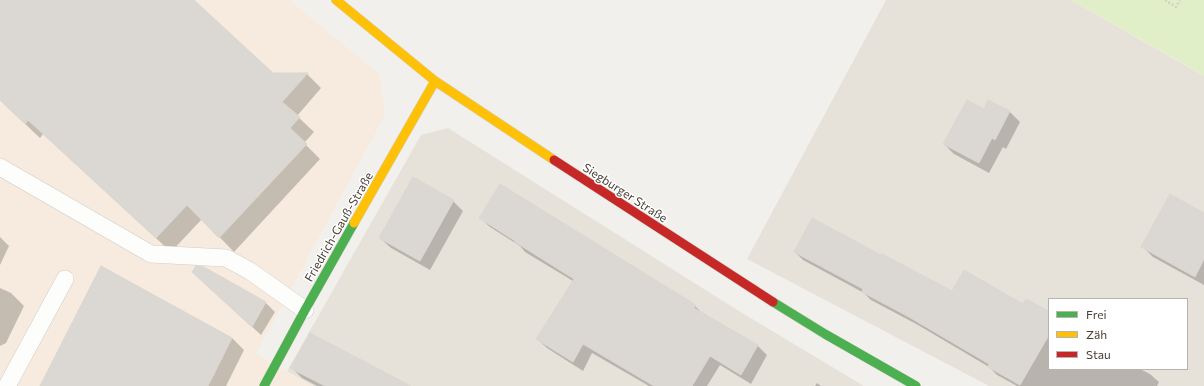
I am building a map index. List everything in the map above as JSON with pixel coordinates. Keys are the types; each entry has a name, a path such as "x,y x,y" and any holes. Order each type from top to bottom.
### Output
{"street":[{"name":"Siegburger Straße","path":"336,0 435,81 591,185 748,287 825,334 916,386"},
{"name":"Friedrich-Gauß-Straße","path":"264,386 435,81"}],"lane":[{"path":"0,167 151,254 226,258 250,272 306,310"},
{"path":"7,386 65,279"}],"path":[{"path":"1165,0 1176,6 1180,0"}],"shaded area":[{"path":"0,0 289,0 379,74 385,115 256,354 313,386 0,386"},
{"path":"886,0 1071,0 1204,76 1204,386 989,386 747,259"},
{"path":"448,128 739,311 864,386 313,386 287,371 421,135"}],"green space":[{"path":"1071,0 1204,0 1204,76 1184,64"}],"building":[{"path":"0,0 194,0 273,73 308,73 282,102 300,117 290,128 307,144 219,238 187,205 156,238 28,120 25,124 0,100"},
{"path":"967,100 984,109 988,100 1010,111 995,140 992,138 979,163 943,144"},
{"path":"413,177 454,200 420,261 379,238"},
{"path":"500,184 696,305 694,308 758,345 741,375 710,356 692,386 654,386 583,344 573,362 536,339 574,279 479,218"},
{"path":"1170,194 1204,213 1204,259 1195,277 1141,247"},
{"path":"812,218 952,291 964,270 1023,304 1026,299 1048,310 1048,337 1020,385 988,367 989,364 909,317 862,292 863,289 794,252"},
{"path":"101,266 232,338 208,386 40,386"},
{"path":"196,266 204,267 266,302 252,327 192,272"},
{"path":"310,333 411,386 325,386 290,368"}],"traffic: fast":[{"path":"264,386 354,223"},
{"path":"773,302 825,334 916,386"}],"traffic: slow":[{"path":"336,0 435,81 554,160"},
{"path":"354,223 435,81"}],"traffic: jam":[{"path":"554,160 773,302"}]}
